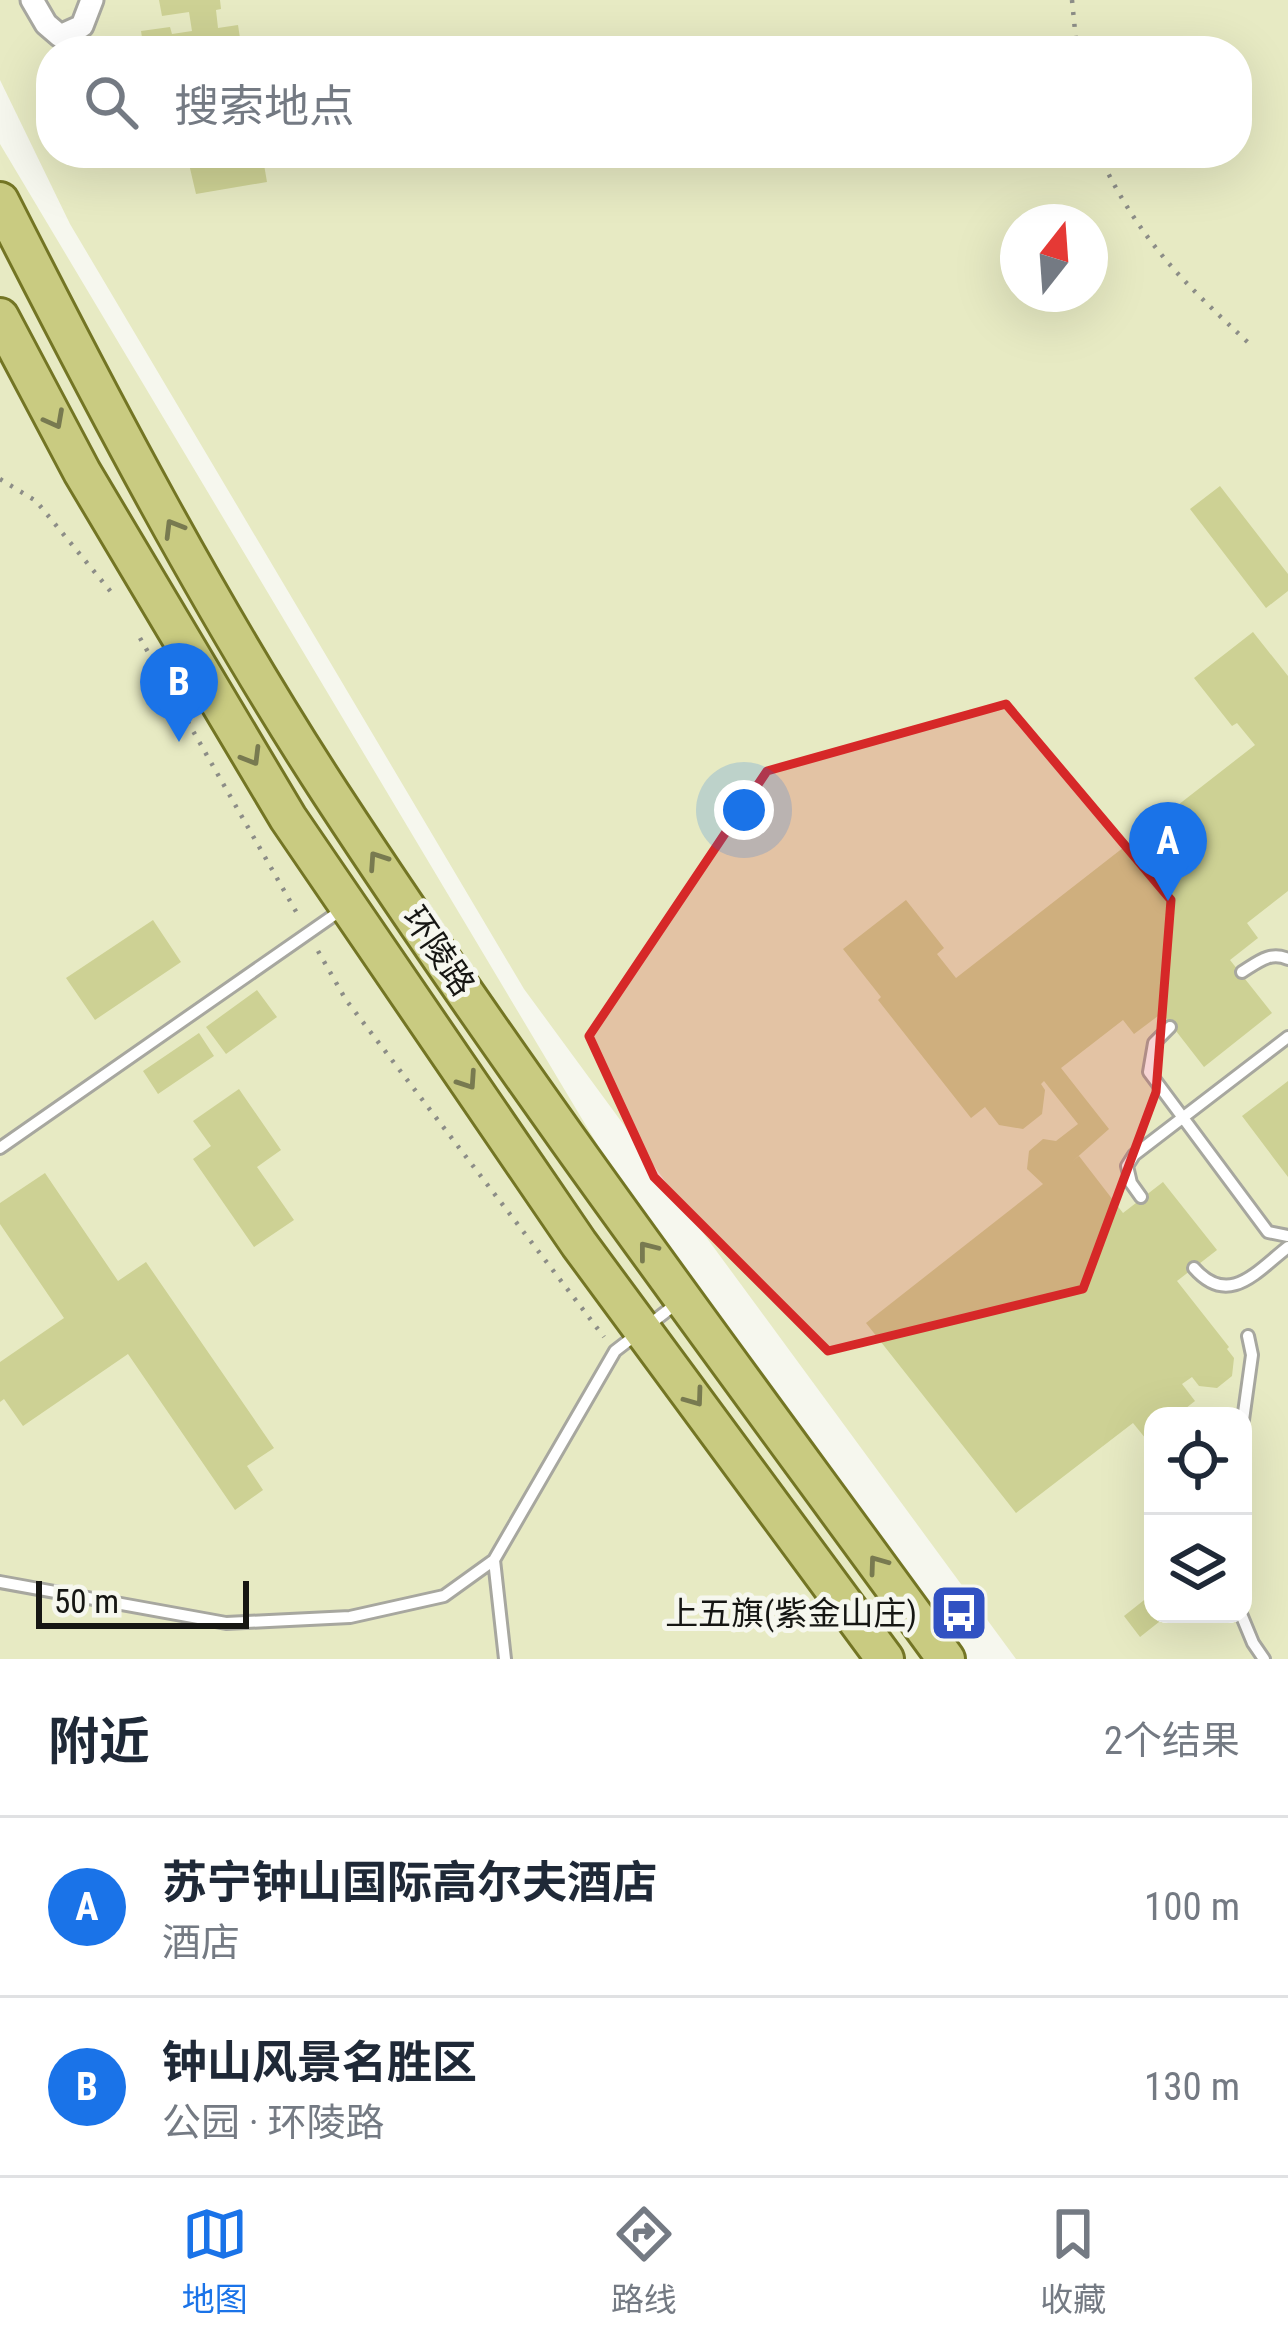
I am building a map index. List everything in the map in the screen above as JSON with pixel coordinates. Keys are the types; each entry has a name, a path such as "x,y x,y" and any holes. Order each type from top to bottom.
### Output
{"main road":[{"name":"环陵路","path":"0,201 125,449 330,792 620,1215 946,1659"},
{"name":"环陵路","path":"0,317 82,472 289,818 579,1244 885,1659"}],"street":[{"path":"32,0 46,24 60,36 82,26 92,0"}],"lane":[{"path":"0,1148 348,905"},
{"path":"1242,972 1264,957 1288,959"},
{"path":"1170,1027 1154,1043 1149,1072 1268,1232 1288,1236"},
{"path":"1141,1197 1131,1184 1127,1166 1134,1155 1288,1037"},
{"path":"1194,1268 1205,1281 1240,1285 1288,1247"},
{"path":"0,1582 226,1623 350,1617 445,1597 494,1560 615,1351 683,1298"},
{"path":"1245,1407 1252,1355 1248,1336"},
{"path":"494,1560 506,1659"},
{"path":"1245,1623 1264,1659"}],"path":[{"path":"1072,0 1076,36"},
{"path":"1105,168 1151,246 1254,349"}],"highlighted area":[{"path":"1006,704 1171,900 1156,1092 1083,1289 828,1351 654,1177 589,1036 767,771"}],"green space":[{"path":"0,0 1288,0 1288,1659 1016,1659 524,989 70,224 43,168 1252,168 1252,36 36,36 36,154 0,80"},
{"path":"0,144 714,1340 925,1659 0,1659"}],"building":[{"path":"159,0 220,0 218,28 238,25 240,36 142,36 141,31 170,27 172,34 192,31 189,12 162,16"},
{"path":"190,168 265,168 267,182 196,194"},
{"path":"1220,486 1288,574 1288,591 1266,608 1190,509"},
{"path":"1253,632 1288,676 1288,891 1247,923 1258,938 1230,960 1272,1013 1204,1067 1162,1013 1134,1034 1123,1020 1061,1068 1109,1129 1073,1161 1079,1156 1123,1213 1163,1182 1217,1250 1177,1281 1229,1347 1234,1358 1232,1376 1217,1388 1199,1386 1192,1377 1182,1384 1195,1401 1187,1407 1144,1407 1144,1437 1133,1423 1016,1513 866,1323 1043,1184 1027,1169 1029,1151 1043,1139 1056,1141 1078,1124 1044,1081 1042,1114 1023,1129 999,1125 985,1107 971,1118 843,949 906,900 944,948 937,954 956,978 1255,745 1237,723 1232,726 1194,678"},
{"path":"153,920 181,962 95,1020 66,978"},
{"path":"257,990 277,1017 226,1054 206,1027"},
{"path":"199,1033 214,1056 158,1094 143,1071"},
{"path":"1288,1081 1288,1177 1242,1116"},
{"path":"239,1089 281,1150 257,1167 294,1220 254,1247 193,1159 211,1146 193,1121"},
{"path":"45,1173 118,1281 146,1262 274,1448 247,1466 263,1490 235,1510 128,1354 23,1426 4,1399 0,1402 0,1362 64,1318 0,1224 0,1203"},
{"path":"1144,1600 1144,1623 1158,1623 1140,1637 1124,1616"}],"place":[{"name":"钟山风景名胜区","path":"179,742"},
{"name":"苏宁钟山国际高尔夫酒店","path":"1168,901"},
{"name":"上五旗(紫金山庄)","path":"959,1613"}]}
